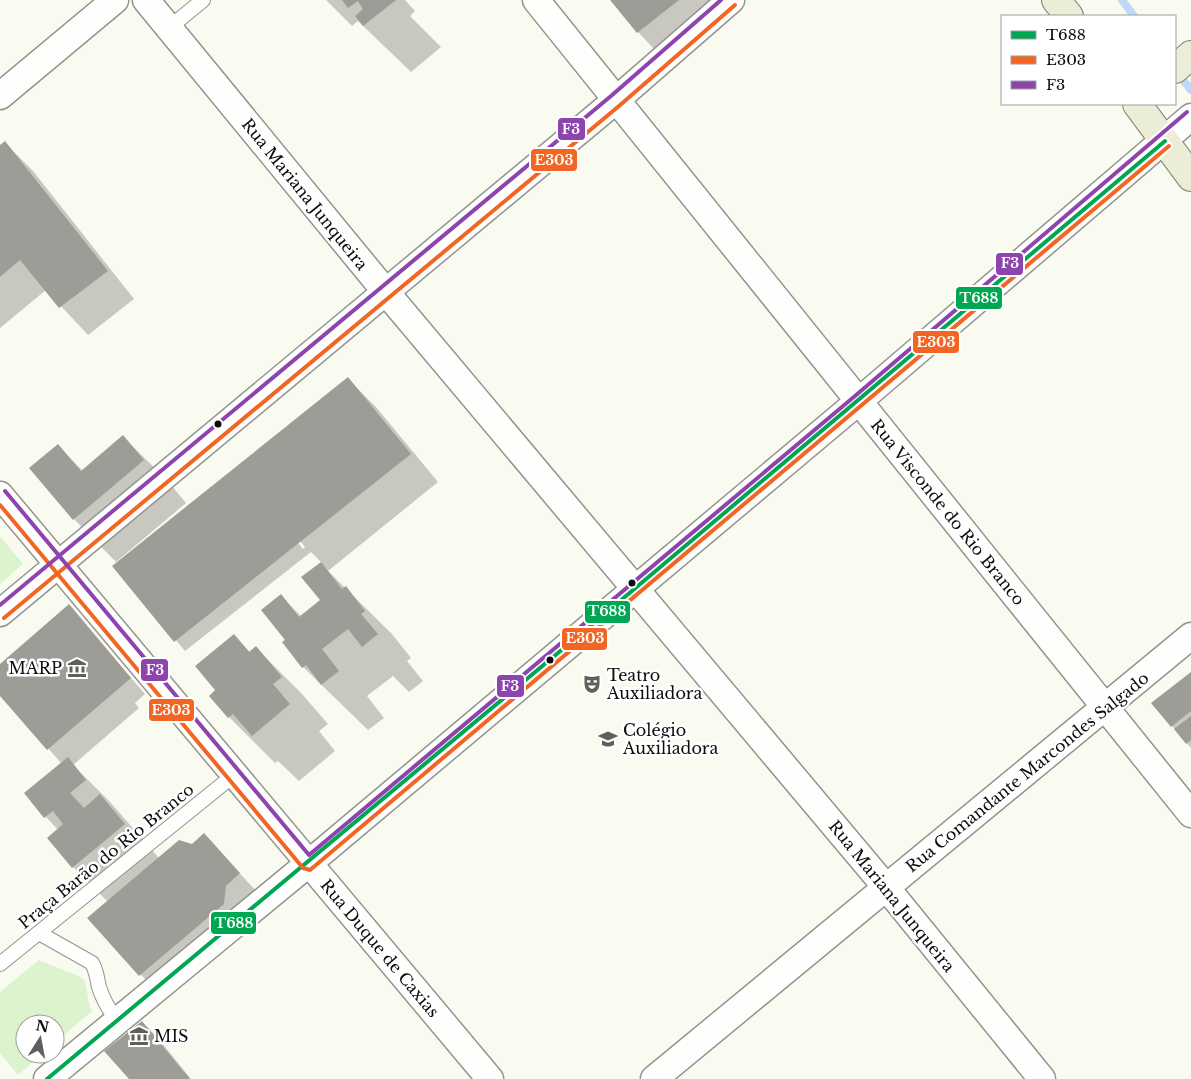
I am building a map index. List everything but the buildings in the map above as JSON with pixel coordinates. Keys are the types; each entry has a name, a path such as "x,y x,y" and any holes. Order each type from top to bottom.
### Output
{"main road":[{"path":"1056,0 1068,15"},
{"path":"1176,68 1191,55"},
{"path":"1139,105 1179,128 1191,177"}],"street":[{"path":"0,96 115,0"},
{"name":"Rua Mariana Junqueira","path":"146,0 385,291 885,886 1042,1079"},
{"name":"Rua Visconde do Rio Branco","path":"536,0 1191,814"},
{"path":"0,613 616,100 731,0"},
{"path":"46,1079 308,864 859,401 1179,128"},
{"name":"Rua Duque de Caxias","path":"0,495 490,1079"},
{"name":"Rua Comandante Marcondes Salgado","path":"654,1079 885,886 1106,708 1191,636"}],"lane":[{"path":"169,28 203,0"},
{"name":"Praça Barão do Rio Branco","path":"0,964 234,775"},
{"path":"39,933 92,964 97,971 98,985 105,1004 118,1020"}],"green space":[{"path":"0,536 23,564 0,584"},
{"path":"39,960 83,979 92,1011 65,1034 65,1014 15,1014 15,1064 31,1064 18,1075 0,1053 0,992"}],"waterway":[{"path":"1122,0 1133,15"},
{"path":"1177,72 1191,90"}],"transit line":[{"name":"F3","path":"0,605 611,96 721,0"},
{"name":"E303","path":"4,618 619,106 735,5"},
{"name":"F3","path":"5,491 309,855 855,396 1187,112"},
{"name":"T688","path":"47,1079 607,612 1165,141"},
{"name":"E303","path":"0,505 303,868 310,870 1169,146"}],"place":[{"name":"MARP","path":"77,668"},
{"name":"Teatro Auxiliadora","path":"592,684"},
{"name":"Colégio Auxiliadora","path":"608,739"},
{"name":"MIS","path":"139,1036"}]}
